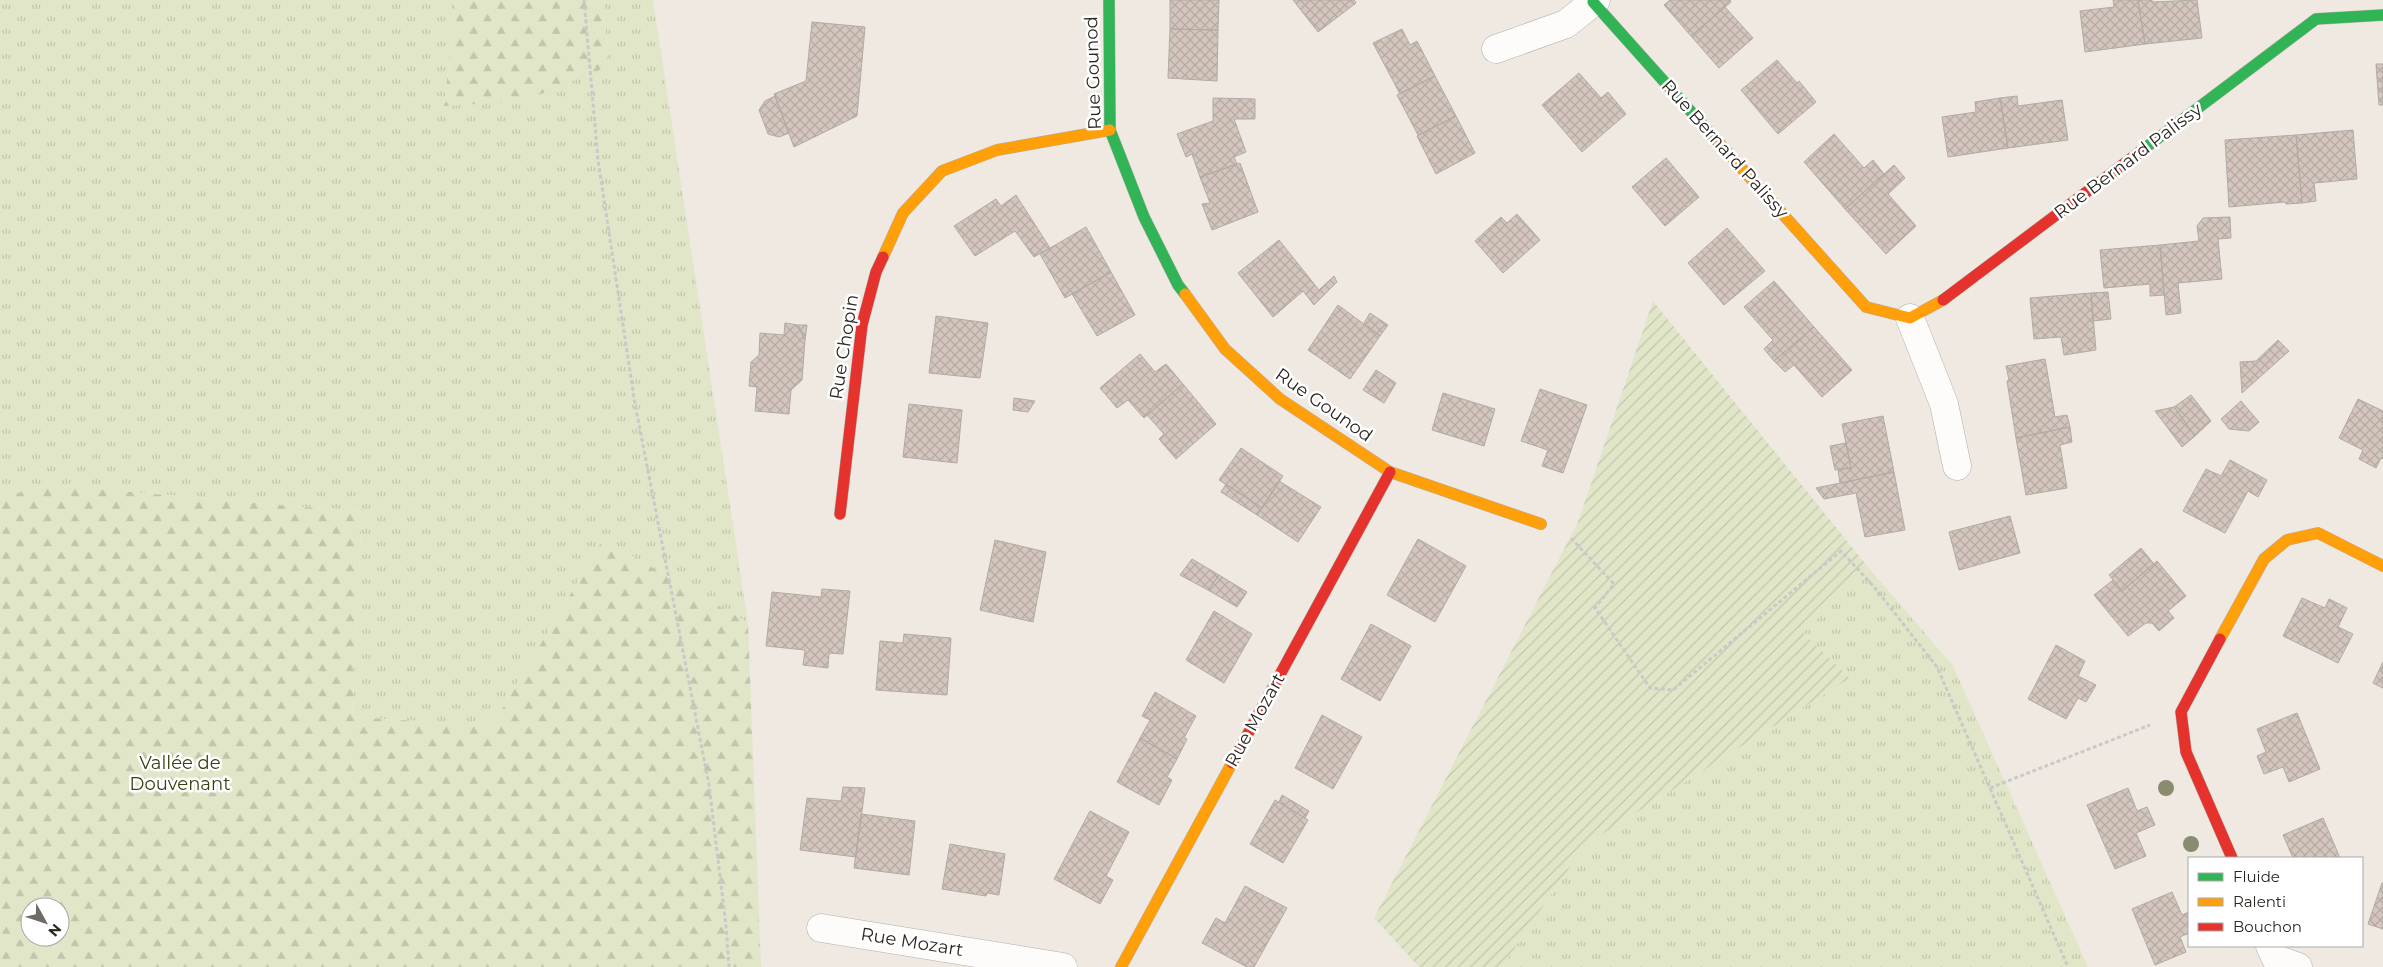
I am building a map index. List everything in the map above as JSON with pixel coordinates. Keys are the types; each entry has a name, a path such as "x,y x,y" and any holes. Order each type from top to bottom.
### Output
{"street":[{"name":"Rue Gounod","path":"1109,0 1110,130 1144,217 1178,285 1225,349 1280,400 1390,472 1541,524"},
{"path":"1496,49 1566,24 1594,1"},
{"name":"Rue Bernard Palissy","path":"1594,1 1866,307 1910,318 1950,296 2316,19 2349,9 2383,15"},
{"name":"Rue Chopin","path":"840,514 862,325 876,272 903,213 942,171 997,150 1110,130"},
{"path":"1910,318 1944,404 1957,466"},
{"name":"Rue Mozart","path":"1121,967 1390,472"},
{"path":"2232,857 2186,752 2181,712 2264,559 2287,540 2318,533 2383,566"},
{"name":"Rue Mozart","path":"821,928 1064,967"},
{"path":"2270,947 2276,959 2298,967"}],"path":[{"path":"584,0 598,160 635,404 709,785 729,967"},
{"path":"1541,524 1564,531 1614,584 1595,608 1650,688 1673,690 1841,551 1875,588 1937,668 2068,967"},
{"path":"1990,788 2181,712"}],"green space":[{"path":"0,0 456,0 444,106 609,66 603,0 653,0 748,623 603,539 495,721 483,725 352,717 362,512 49,485 0,498"},
{"path":"456,0 603,0 609,66 524,101 444,106"},
{"path":"1653,301 1868,567 1803,633 1850,678 1585,845 1502,967 1419,967 1374,918 1578,522"},
{"name":"Vallée de Douvenant","path":"49,485 362,512 352,717 483,725 495,721 603,539 748,623 761,967 0,967 0,498"},
{"path":"1868,567 1953,666 2088,967 1502,967 1585,845 1850,678 1803,633"}],"building":[{"path":"1170,0 1219,0 1218,30 1170,29"},
{"path":"1293,0 1354,0 1356,3 1318,32"},
{"path":"1670,0 1730,0 1731,2 1691,36 1664,5"},
{"path":"2113,0 2138,0 2145,44 2085,52 2080,11 2114,7"},
{"path":"2138,0 2152,0 2152,2 2197,0 2202,38 2145,44"},
{"path":"1725,7 1753,38 1719,68 1691,36"},
{"path":"812,22 865,27 857,116 794,147 774,94 806,81"},
{"path":"1170,29 1218,30 1217,81 1168,78"},
{"path":"1402,29 1410,45 1417,41 1435,76 1400,94 1373,43"},
{"path":"1777,60 1797,83 1799,81 1816,102 1778,134 1741,90"},
{"path":"2376,64 2383,64 2383,105 2379,105"},
{"path":"1579,73 1601,98 1608,92 1626,114 1582,152 1542,105"},
{"path":"1435,76 1456,116 1418,135 1397,95"},
{"path":"775,96 789,133 779,137 768,134 759,110 765,101"},
{"path":"2017,96 2018,106 2062,100 2068,140 2008,148 2000,98"},
{"path":"1213,98 1255,99 1255,119 1234,119 1246,152 1234,157 1237,164 1200,177 1192,154 1186,157 1177,134 1213,121"},
{"path":"2000,98 2008,148 1948,157 1942,117 1976,112 1975,102"},
{"path":"1456,116 1475,153 1436,174 1417,136"},
{"path":"2353,130 2357,179 2314,183 2316,201 2302,203 2296,135"},
{"path":"1834,134 1864,168 1873,160 1884,174 1845,209 1804,162"},
{"path":"2296,135 2302,203 2286,204 2285,202 2229,207 2225,140"},
{"path":"1666,158 1699,197 1665,226 1632,187"},
{"path":"1240,163 1258,212 1212,230 1202,204 1210,203 1200,177"},
{"path":"1894,165 1905,178 1888,194 1916,226 1886,254 1845,209"},
{"path":"1016,195 1050,248 1034,257 1015,231 975,256 954,226 996,199 1001,206"},
{"path":"1517,214 1540,240 1503,273 1475,241 1501,217 1507,223"},
{"path":"2230,217 2231,238 2218,239 2222,279 2178,283 2181,313 2166,315 2160,245 2199,241 2197,226 2203,218"},
{"path":"1086,227 1111,272 1065,298 1040,254"},
{"path":"1727,228 1765,271 1724,305 1688,263"},
{"path":"1279,240 1319,290 1334,276 1337,282 1314,305 1303,291 1273,317 1238,273"},
{"path":"2160,245 2164,295 2150,296 2150,284 2104,288 2100,250"},
{"path":"1111,272 1135,315 1097,336 1072,294"},
{"path":"1774,281 1814,327 1774,361 1764,349 1773,340 1744,307"},
{"path":"2108,292 2111,319 2093,321 2091,293"},
{"path":"2091,293 2096,350 2064,355 2061,337 2034,339 2030,298"},
{"path":"1338,305 1380,336 1350,379 1308,350"},
{"path":"1370,313 1388,325 1380,336 1364,323"},
{"path":"936,316 988,323 980,378 929,373"},
{"path":"785,323 798,325 805,340 802,380 791,390 789,414 755,411 757,387 749,386 751,362 759,355 760,333 784,335"},
{"path":"798,325 807,325 805,340 801,332"},
{"path":"1814,327 1852,370 1822,397 1794,365 1785,372 1774,361"},
{"path":"2278,340 2289,351 2242,393 2240,362 2256,361"},
{"path":"1140,354 1155,372 1166,364 1183,384 1144,418 1128,400 1117,408 1100,388"},
{"path":"2045,359 2055,417 2067,415 2070,427 2016,438 2006,366"},
{"path":"1376,370 1396,383 1384,403 1363,390"},
{"path":"1183,384 1216,424 1176,459 1159,439 1164,434 1147,415"},
{"path":"1540,389 1587,405 1563,473 1542,466 1548,450 1521,441"},
{"path":"1443,393 1495,409 1484,446 1432,430"},
{"path":"2191,395 2211,421 2195,436 2174,407"},
{"path":"1014,398 1035,401 1028,412 1013,410"},
{"path":"2358,399 2383,411 2383,459 2381,458 2376,468 2359,459 2363,450 2339,438"},
{"path":"2241,401 2259,422 2249,431 2229,429 2221,419"},
{"path":"909,404 962,410 957,463 903,457"},
{"path":"2174,407 2195,436 2182,447 2155,411"},
{"path":"1883,416 1894,472 1840,483 1838,470 1851,468 1842,424"},
{"path":"2070,427 2072,442 2060,445 2067,488 2026,495 2016,438"},
{"path":"1846,443 1851,468 1835,470 1830,446"},
{"path":"1241,448 1283,476 1262,508 1219,480"},
{"path":"2230,460 2267,480 2258,497 2248,491 2225,533 2183,511 2206,469 2221,476"},
{"path":"1894,472 1905,530 1865,537 1856,493 1824,499 1816,488"},
{"path":"1279,481 1321,507 1298,542 1257,515"},
{"path":"1226,484 1262,508 1257,515 1221,492"},
{"path":"2010,516 2020,553 1959,570 1949,532"},
{"path":"1418,539 1466,566 1435,622 1387,595"},
{"path":"995,540 1046,552 1033,622 980,610"},
{"path":"2141,548 2154,564 2122,591 2109,575"},
{"path":"1192,559 1219,575 1208,590 1180,575"},
{"path":"2157,561 2186,596 2168,611 2174,618 2159,631 2152,623 2146,623 2128,636 2094,595 2113,580 2122,591"},
{"path":"1219,575 1247,592 1237,607 1208,590"},
{"path":"822,589 850,591 843,654 829,653 828,668 803,665 805,650 766,646 772,592 821,597"},
{"path":"2302,598 2325,608 2329,599 2347,608 2338,627 2353,634 2338,663 2283,636"},
{"path":"1214,611 1252,634 1224,683 1186,660"},
{"path":"1371,624 1411,646 1380,701 1341,679"},
{"path":"904,634 951,638 947,695 876,690 880,641 903,643"},
{"path":"2056,645 2085,661 2078,676 2096,685 2086,702 2078,698 2066,719 2028,699"},
{"path":"2383,662 2383,688 2373,683"},
{"path":"1155,692 1196,716 1184,738 1187,739 1177,759 1140,738 1150,720 1142,716"},
{"path":"2297,713 2320,769 2289,782 2283,767 2264,774 2257,756 2266,752 2257,729"},
{"path":"1322,715 1362,737 1333,789 1295,768"},
{"path":"1140,738 1177,759 1167,777 1172,780 1159,805 1117,782"},
{"path":"843,787 865,788 856,857 800,850 807,798 841,801"},
{"path":"2128,788 2137,811 2147,807 2155,825 2136,833 2146,856 2115,869 2087,805"},
{"path":"1282,795 1309,811 1305,818 1279,802"},
{"path":"1275,800 1308,820 1283,863 1250,844"},
{"path":"1090,811 1129,832 1106,876 1113,880 1100,904 1054,879"},
{"path":"861,814 915,821 909,875 854,868"},
{"path":"2323,818 2340,857 2293,857 2283,835"},
{"path":"950,844 1005,854 999,895 987,893 986,896 942,889"},
{"path":"2383,883 2383,929 2368,924"},
{"path":"1245,886 1287,908 1254,967 1247,967 1202,943 1216,918 1225,923"},
{"path":"2172,892 2182,915 2188,912 2188,933 2180,937 2186,952 2155,965 2132,909"}],"traffic: fast":[{"path":"1109,0 1110,130 1144,217 1178,285 1185,294"},
{"path":"1593,2 1719,143"},
{"path":"2141,151 2316,19 2383,15"}],"traffic: slow":[{"path":"883,257 903,213 942,171 997,150 1110,130"},
{"path":"1719,143 1866,307 1910,318 1943,300"},
{"path":"1185,294 1225,349 1280,399 1390,472 1541,524"},
{"path":"2220,639 2264,559 2287,540 2318,533 2383,566"},
{"path":"1121,967 1232,763"}],"traffic: jam":[{"path":"1943,300 2141,151"},
{"path":"840,514 862,325 876,272 883,257"},
{"path":"1232,763 1390,472"},
{"path":"2220,639 2181,712 2186,752 2232,857"}]}
